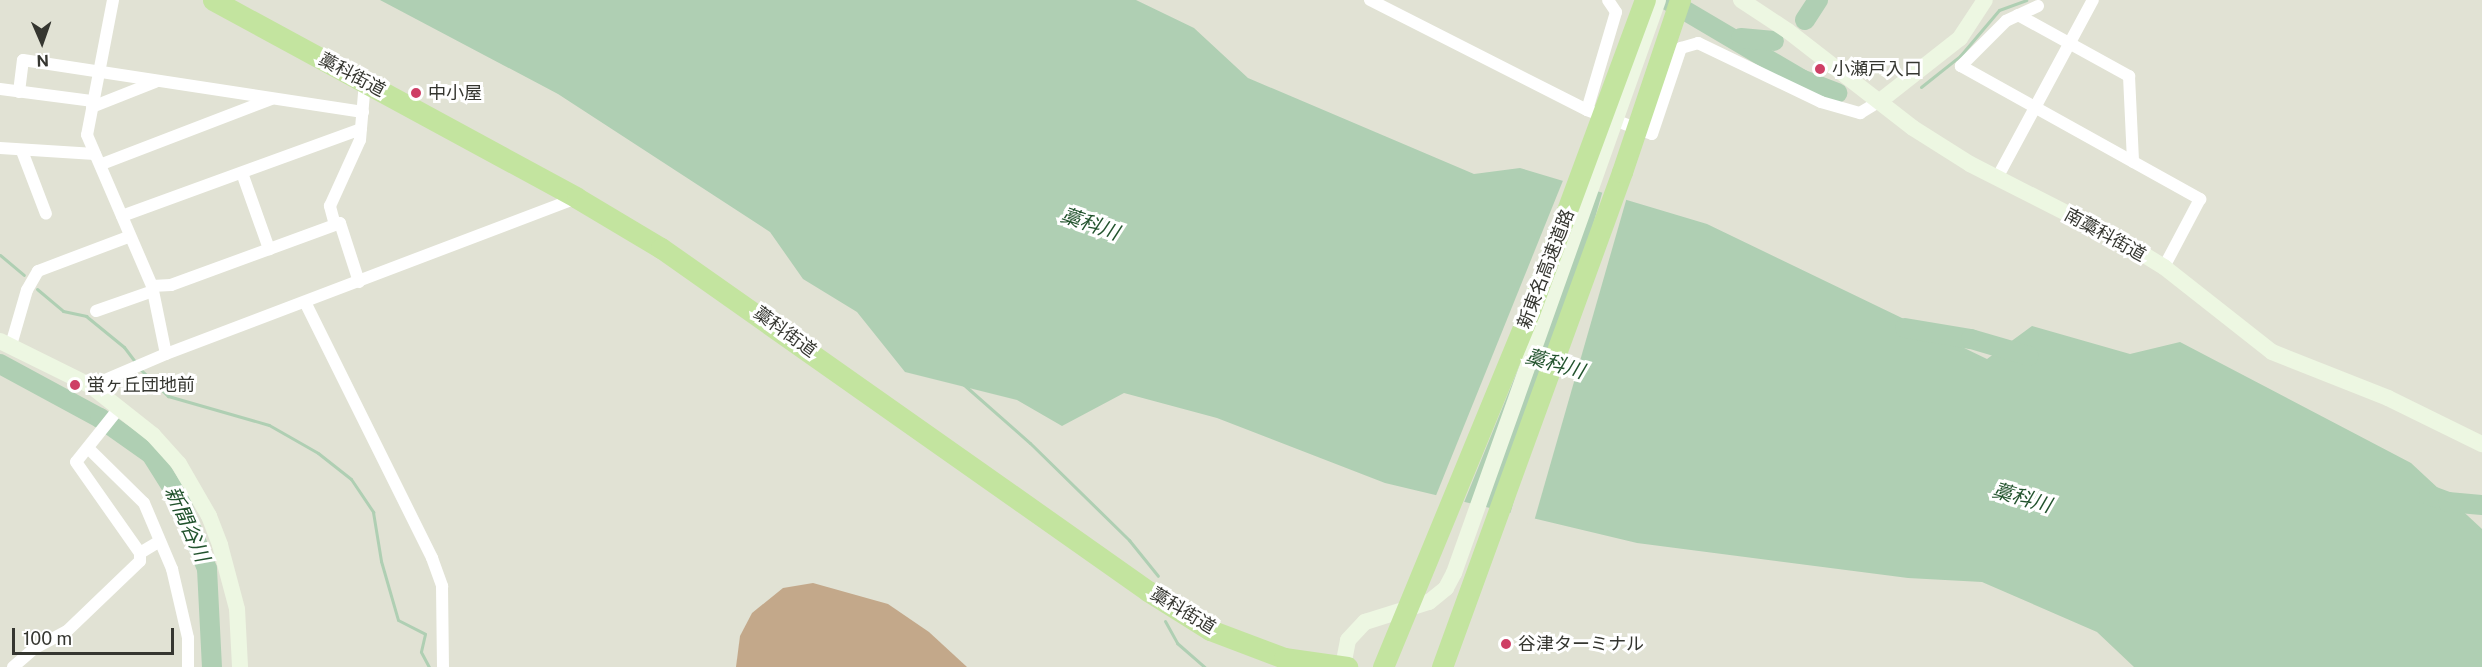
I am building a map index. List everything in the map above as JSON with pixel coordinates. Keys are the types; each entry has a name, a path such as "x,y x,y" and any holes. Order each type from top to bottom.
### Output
{"highway":[{"name":"藁科街道","path":"213,0 578,198 740,300 1138,584 1210,630 1284,658 1344,667"},
{"name":"新東名高速道路","path":"1383,667 1529,313 1645,0"},
{"name":"新東名高速道路","path":"1442,667 1622,172 1680,0"}],"street":[{"path":"113,0 87,135 122,216 128,237 152,288 165,354"},
{"path":"1370,0 1587,110 1652,134 1681,48 1698,43 1821,102 1860,113 1960,38 1985,0"},
{"path":"1587,110 1616,12 1608,0"},
{"path":"1344,667 1348,640 1365,622 1429,602 1446,588 1454,573 1658,0"},
{"name":"南藁科街道","path":"1741,0 1880,100 1913,128 1997,178 2125,243 2164,267 2272,352 2388,398 2482,444"},
{"path":"1997,178 2093,0"},
{"path":"2038,6 2006,21 1961,66 2200,199 2164,267"},
{"path":"2018,15 2129,76 2133,162"},
{"path":"18,92 23,60 363,112"},
{"path":"0,89 92,104 156,81"},
{"path":"335,225 330,206 361,129 365,82"},
{"path":"0,148 99,159 272,99"},
{"path":"122,216 361,129"},
{"path":"22,151 46,214"},
{"path":"242,173 269,249"},
{"path":"91,386 165,354 578,198"},
{"path":"96,311 152,288 171,285 340,223 359,282"},
{"path":"128,237 38,271 27,290 5,343 91,386 120,407 179,464 209,516 237,609 240,667"},
{"path":"305,302 432,558 442,586 443,667"},
{"path":"13,667 35,648 67,631 140,561 140,553 76,462 89,449 120,407"},
{"path":"89,449 144,503 160,541 181,607 188,667"},
{"path":"140,553 160,541"}],"shaded area":[{"path":"813,583 888,604 929,632 967,667 736,667 740,636 752,613 783,588"}],"water":[{"path":"380,0 1136,0 1194,28 1248,78 1474,174 1520,168 1707,224 1987,359 2032,326 2130,354 2180,342 2411,463 2482,529 2482,667 2134,667 2097,632 1982,582 1908,578 1637,543 1385,483 1217,418 1124,393 1062,426 1017,400 905,372 857,312 803,279 770,232 558,94"}],"pier":[{"path":"1564,178 1591,186 1574,231 1463,505 1435,498"},
{"path":"1603,190 1627,197 1533,525 1509,518"}],"waterway":[{"path":"1667,0 1801,79 1837,93"},
{"path":"1805,20 1818,0"},
{"path":"1921,87 1960,56 1999,10 2026,0"},
{"path":"1741,38 1774,41"},
{"path":"0,255 24,275"},
{"path":"37,289 63,311 86,316 124,347 137,364"},
{"name":"藁科川","path":"1905,328 1971,339 2029,356"},
{"name":"新間谷川","path":"0,364 100,418 151,454 180,500 207,569 212,667"},
{"path":"140,369 168,396 269,425 318,453 351,479 373,512 381,561 398,620 425,634 421,652 429,667"},
{"path":"963,384 1030,443 1129,540 1158,576"},
{"name":"藁科川","path":"2429,495 2448,502 2482,505"},
{"path":"1165,621 1177,643 1205,667"}],"place":[{"name":"小瀬戸入口","path":"1820,69"},
{"name":"中小屋","path":"416,93"},
{"name":"蛍ヶ丘団地前","path":"75,385"},
{"name":"谷津ターミナル","path":"1506,644"}]}
